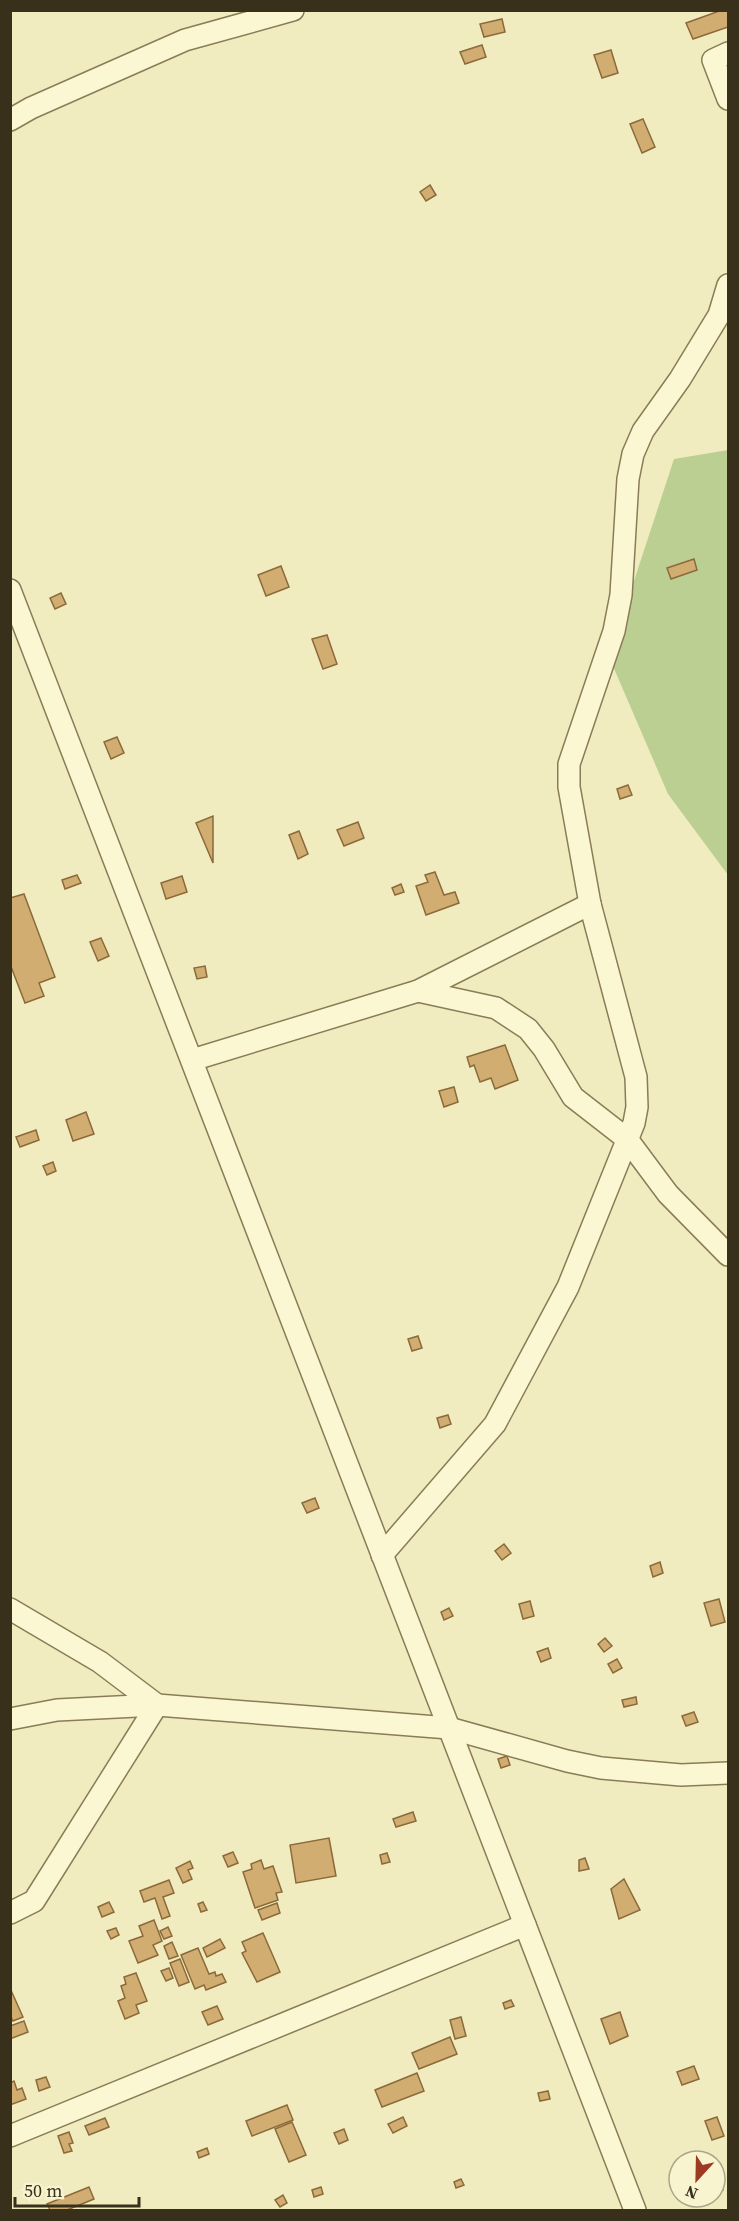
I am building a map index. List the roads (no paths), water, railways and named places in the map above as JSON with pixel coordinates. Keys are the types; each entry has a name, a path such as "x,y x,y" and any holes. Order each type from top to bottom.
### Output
{"street":[{"path":"10,120 31,108 185,40 293,10"},
{"path":"729,53 713,60 729,99"},
{"path":"382,1555 495,1424 568,1287 627,1139 637,1107 636,1077 590,904 569,788 569,764 614,631 624,558 630,466 643,431 680,379 719,315 729,285"},
{"path":"10,590 635,2211"},
{"path":"192,1060 418,991 590,904"},
{"path":"418,991 483,1004 518,1020 537,1038 573,1096 627,1139 668,1194 729,1255"},
{"path":"10,1609 100,1662 157,1706"},
{"path":"10,1913 34,1901 157,1706"},
{"path":"10,1719 57,1710 157,1706 449,1728 567,1761 601,1768 681,1775 729,1773"},
{"path":"10,2136 525,1925"}]}
